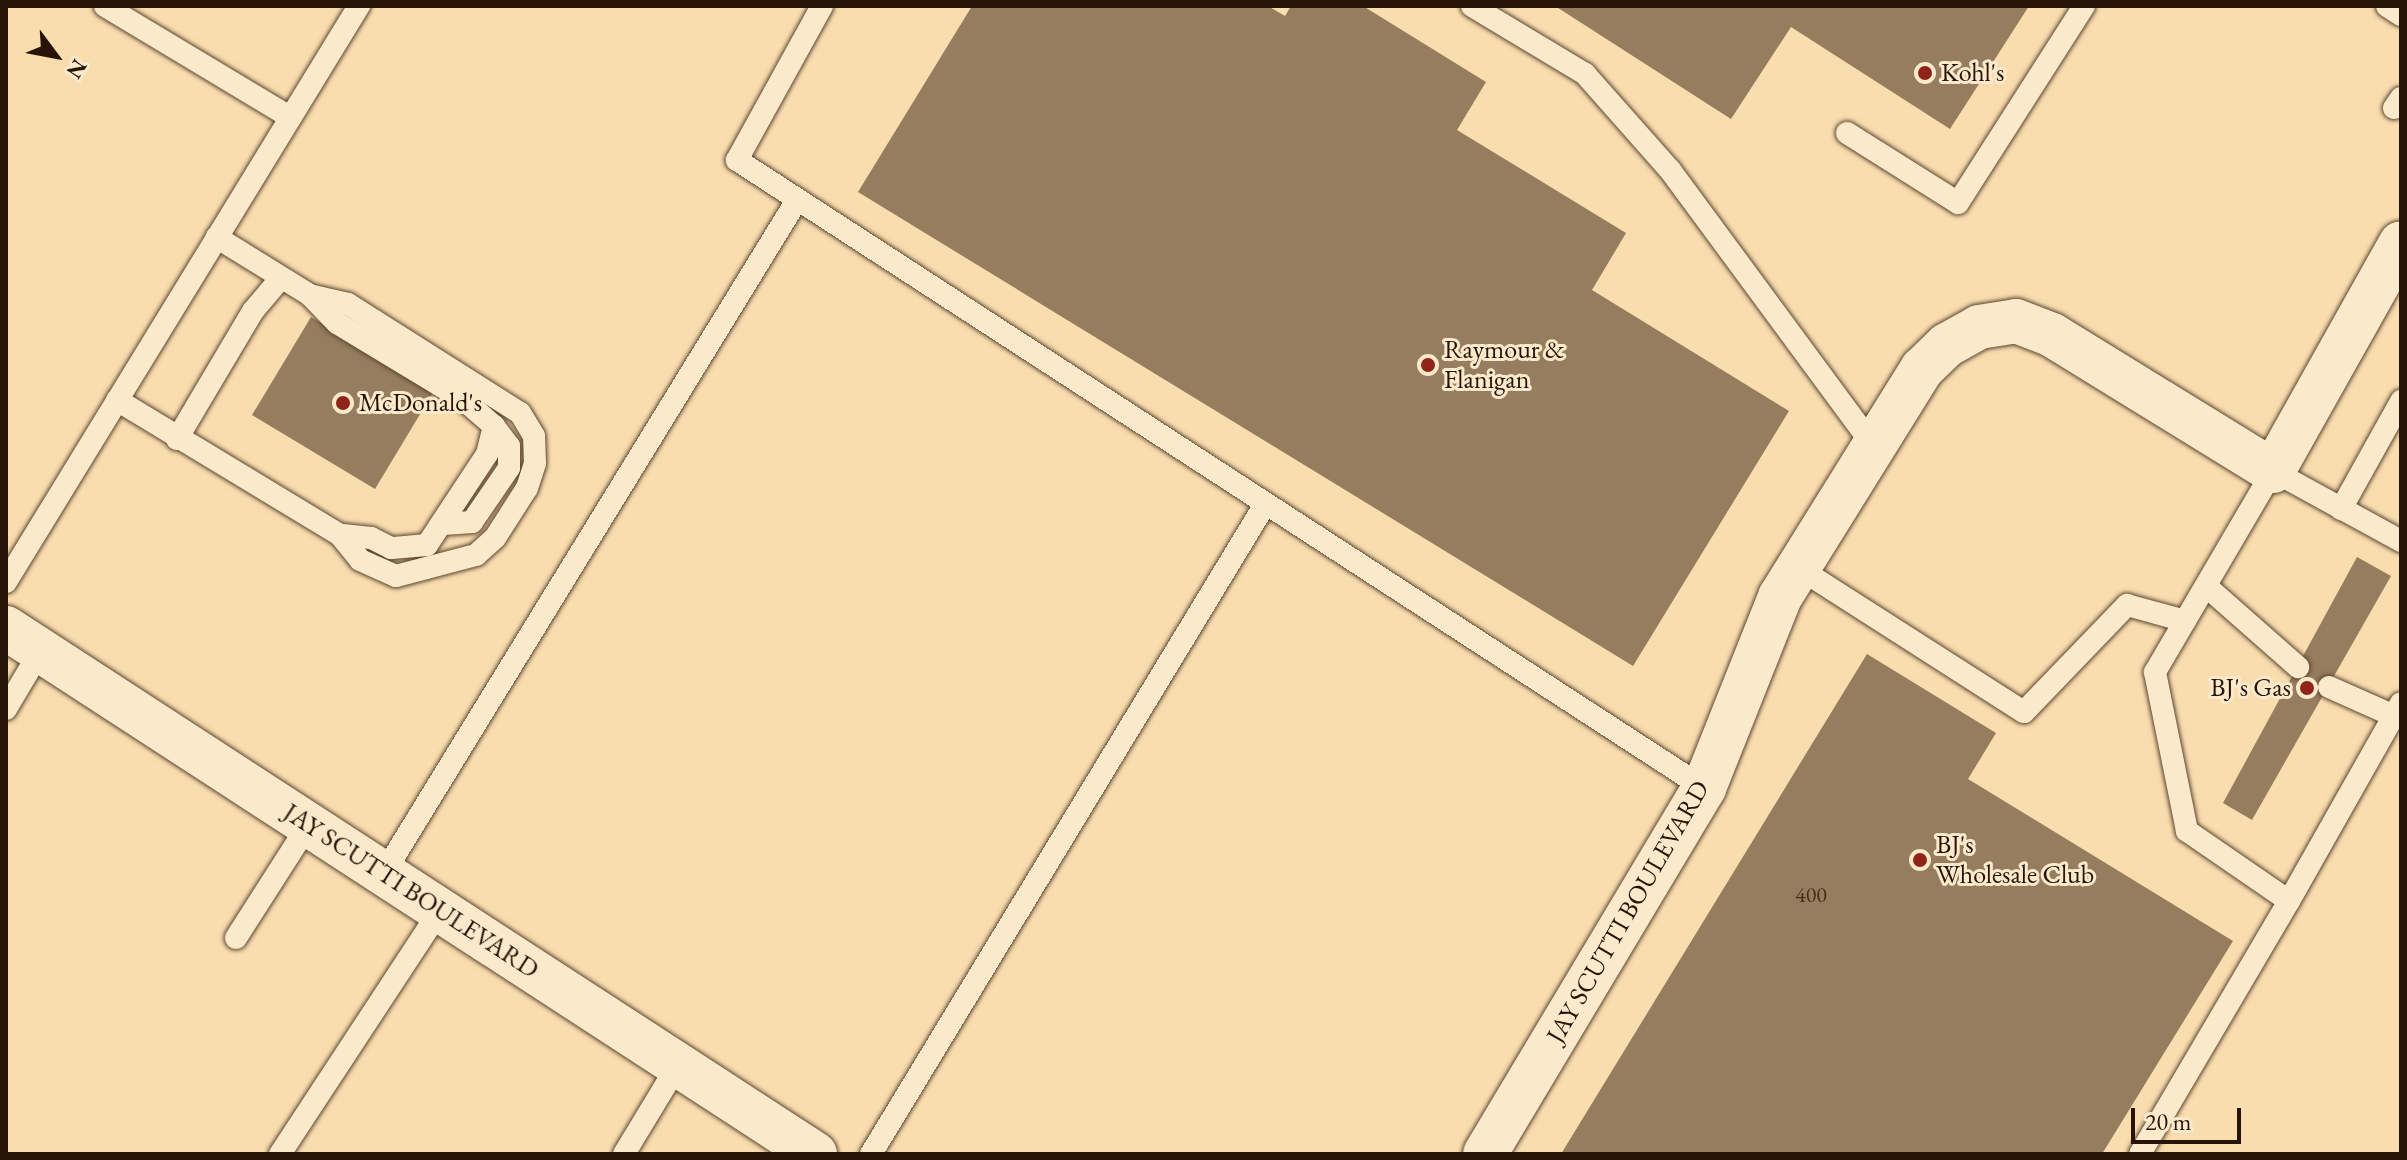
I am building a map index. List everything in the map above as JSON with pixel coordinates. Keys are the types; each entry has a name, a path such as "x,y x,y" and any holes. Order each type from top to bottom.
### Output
{"street":[{"path":"2273,471 2401,243"},
{"name":"JAY SCUTTI BOULEVARD","path":"1485,1154 1704,788 1780,597 1797,567 1922,369 1947,345 1979,327 2016,321 2079,349 2273,471"},
{"name":"JAY SCUTTI BOULEVARD","path":"24,639 815,1154"}],"lane":[{"path":"105,6 290,117"},
{"path":"6,582 359,6"},
{"path":"822,6 737,160 1264,506 1704,788"},
{"path":"1472,6 1585,74 1670,170 1874,447"},
{"path":"1847,133 1958,203 2084,6"},
{"path":"2387,6 2401,15"},
{"path":"384,873 797,200"},
{"path":"117,400 340,535 411,550 427,545 444,524 487,454 494,426 464,400 337,323 310,295 216,237"},
{"path":"177,439 253,311 281,278"},
{"path":"310,295 348,304 490,390 520,413 534,436 535,463 527,488 495,538 476,555 426,571 396,576 360,560 340,535"},
{"path":"2341,509 2395,428 2401,401"},
{"path":"2289,901 2187,831 2155,672 2273,471 2401,541"},
{"path":"871,1154 1264,506"},
{"path":"1797,567 2024,712 2127,605 2185,621"},
{"path":"2206,586 2298,667"},
{"path":"6,709 24,639"},
{"path":"2140,1154 2397,710 2329,687"},
{"path":"236,938 309,824"},
{"path":"280,1154 440,910"},
{"path":"624,1154 678,1065"}],"building":[{"name":"Raymour & Flanigan","path":"972,6 1268,6 1285,16 1291,6 1363,6 1486,82 1457,130 1626,233 1592,290 1789,411 1633,666 858,192"},
{"name":"Kohl's","path":"1555,6 2029,6 1950,129 1791,27 1731,119"},
{"name":"McDonald's","path":"311,317 434,391 375,489 252,415"},
{"path":"2357,557 2391,576 2252,820 2223,803"},
{"name":"BJ's Wholesale Club","path":"1867,654 1996,733 1968,779 2233,941 2102,1154 1561,1154"}],"place":[{"name":"Kohl's","path":"1925,73"},
{"name":"Raymour & Flanigan","path":"1428,365"},
{"name":"McDonald's","path":"343,403"},
{"name":"BJ's Gas","path":"2307,688"},
{"name":"BJ's Wholesale Club","path":"1920,860"}]}
